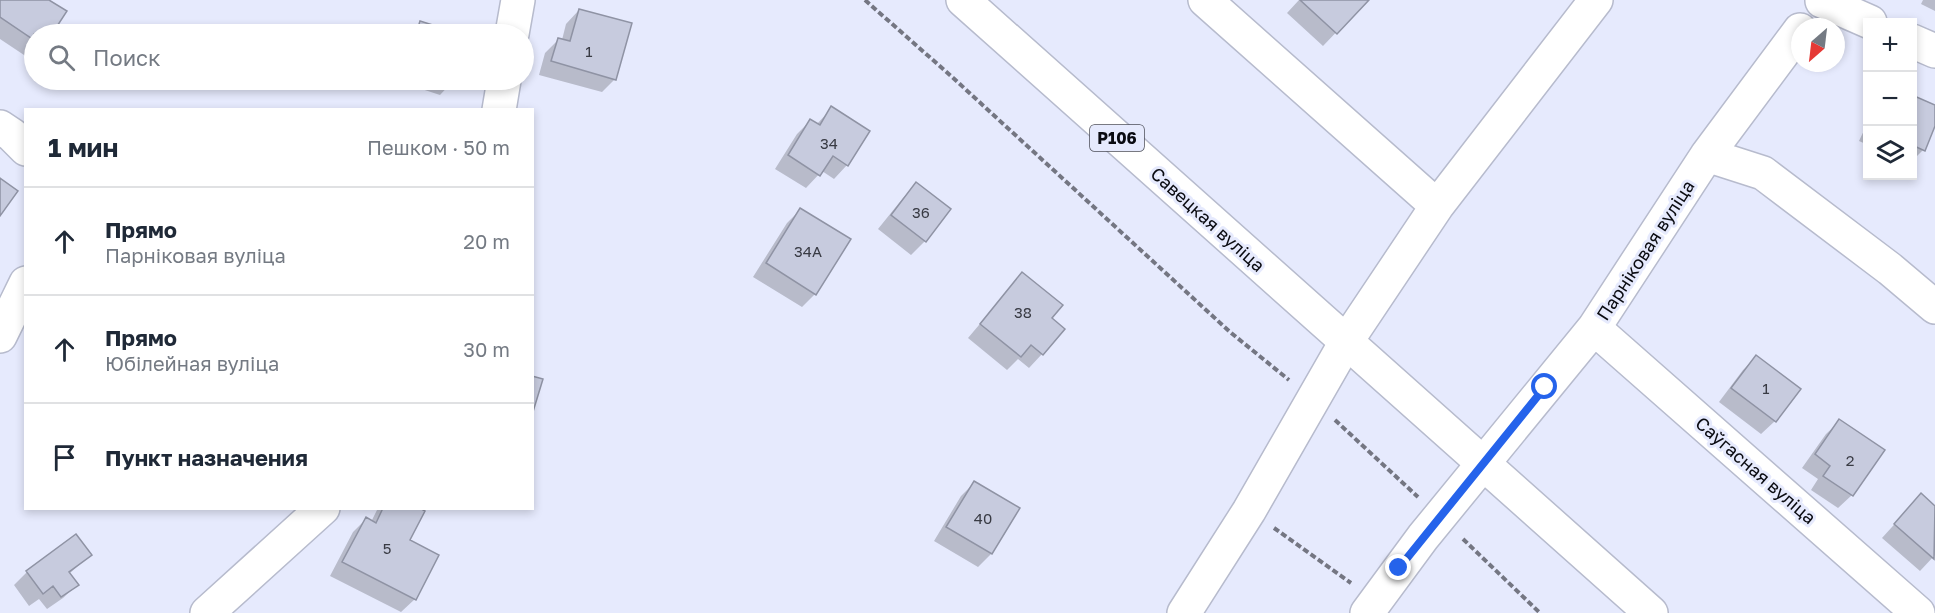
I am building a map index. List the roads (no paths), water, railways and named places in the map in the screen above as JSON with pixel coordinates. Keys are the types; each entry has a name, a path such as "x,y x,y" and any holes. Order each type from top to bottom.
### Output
{"street":[{"path":"514,24 518,0"},
{"name":"Савецкая вуліца","path":"963,0 1652,613"},
{"path":"1205,0 1437,206"},
{"path":"1184,613 1249,511 1346,342 1437,206 1596,0"},
{"path":"1822,1 1863,19"},
{"name":"Парніковая вуліца","path":"1809,18 1822,1"},
{"name":"Парніковая вуліца","path":"1371,607 1440,517 1594,328 1707,155 1791,42"},
{"path":"1917,43 1935,51"},
{"path":"500,108 503,90"},
{"path":"0,127 24,147"},
{"path":"1707,155 1763,173 1935,306"},
{"path":"0,336 24,287"},
{"name":"Саўгасная вуліца","path":"1594,328 1918,613"},
{"path":"207,613 321,510"}]}
